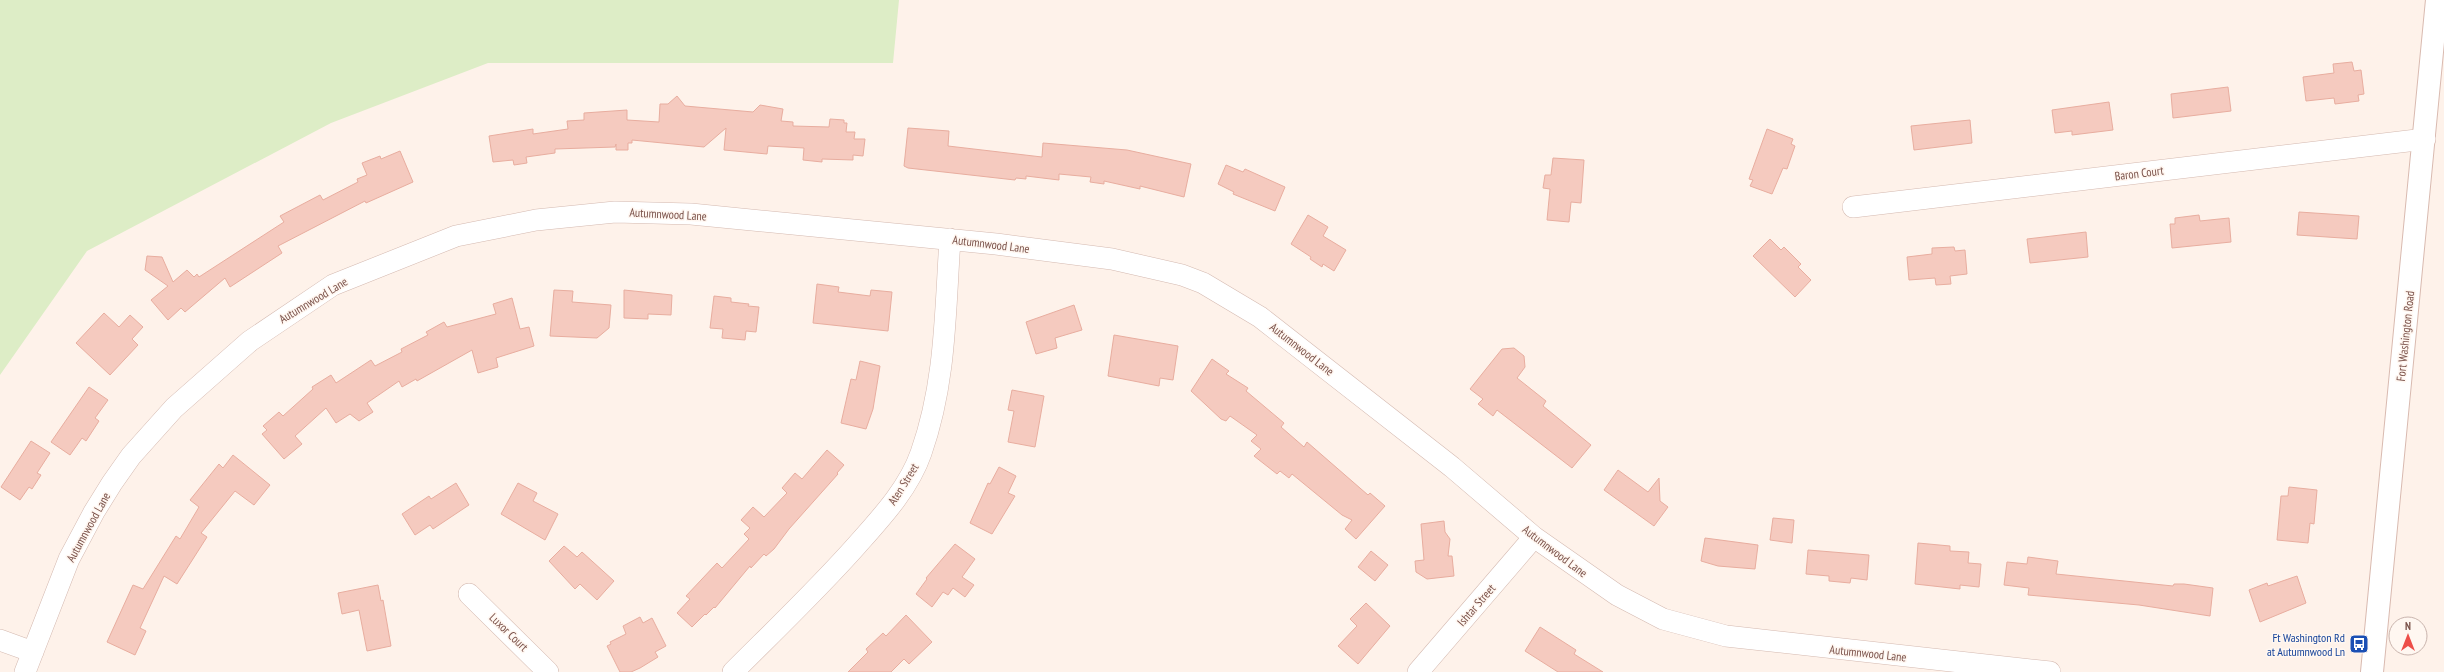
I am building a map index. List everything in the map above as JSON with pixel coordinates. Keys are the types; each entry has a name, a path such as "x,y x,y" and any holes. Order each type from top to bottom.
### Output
{"main road":[{"name":"Fort Washington Road","path":"2372,672 2425,138 2437,0"}],"street":[{"name":"Baron Court","path":"1853,207 2425,138"},
{"name":"Autumnwood Lane","path":"25,672 73,552 94,512 131,456 174,408 221,365 273,324 340,282 456,236 536,220 593,213 691,214 950,239 1112,259 1151,266 1203,283 1236,301 1288,338 1452,467 1534,537 1617,595 1663,619 1702,631 1791,645 2050,672"},
{"name":"Aten Street","path":"733,672 785,621 869,532 895,499 914,468 920,455 937,396 944,357 950,239"},
{"name":"Ishtar Street","path":"1418,672 1534,537"},
{"name":"Luxor Court","path":"469,594 548,672"},
{"path":"0,640 33,652"}],"green space":[{"path":"0,0 899,0 893,63 488,63 331,123 87,251 0,375"}],"building":[{"path":"2352,62 2354,71 2361,70 2364,94 2358,95 2359,101 2335,104 2334,98 2306,101 2303,77 2334,73 2333,64"},
{"path":"2228,87 2231,111 2173,118 2171,94"},
{"path":"677,96 685,106 753,112 760,105 783,109 781,121 793,122 793,126 829,127 830,119 844,120 844,123 847,123 846,132 855,132 854,139 865,139 863,156 853,155 853,160 822,159 822,162 803,160 804,148 768,146 767,154 724,150 726,128 704,147 632,140 632,143 628,143 628,150 616,150 616,144 615,147 555,149 555,153 526,157 527,163 514,165 513,160 493,162 489,136 533,129 533,134 568,129 567,121 584,120 584,113 627,110 627,120 659,122 660,104 668,104"},
{"path":"2109,102 2113,130 2072,135 2072,131 2055,133 2052,110"},
{"path":"1970,120 1972,143 1914,150 1911,126"},
{"path":"908,128 949,131 948,146 1042,157 1043,143 1127,150 1191,164 1184,197 1140,186 1140,189 1104,181 1104,184 1090,182 1091,177 1059,174 1059,180 1026,176 1026,179 1016,178 1015,180 908,168 904,166"},
{"path":"1767,129 1793,139 1791,144 1795,146 1787,169 1783,168 1772,194 1750,186 1753,180 1749,179"},
{"path":"400,151 413,182 366,203 365,201 278,246 282,253 230,287 225,278 185,312 181,308 168,320 151,300 168,286 145,270 147,256 162,257 173,282 187,270 194,277 197,274 199,277 284,222 280,216 320,195 323,200 358,182 357,179 367,175 362,163 380,156 381,159"},
{"path":"1553,158 1584,160 1581,203 1571,202 1569,222 1547,220 1550,189 1543,188 1545,175 1551,175"},
{"path":"1226,165 1243,172 1245,169 1285,187 1275,211 1233,194 1234,192 1218,184"},
{"path":"2299,212 2359,216 2357,239 2297,235"},
{"path":"1308,215 1328,227 1323,236 1346,250 1334,271 1323,264 1322,267 1310,259 1311,257 1291,244"},
{"path":"2199,215 2200,221 2229,218 2231,242 2172,248 2170,224 2175,224 2175,218"},
{"path":"2086,232 2088,257 2030,263 2027,239"},
{"path":"1770,239 1781,250 1784,247 1801,264 1798,267 1811,280 1795,297 1753,256"},
{"path":"1954,247 1955,251 1965,250 1967,274 1950,276 1951,284 1936,285 1935,278 1909,280 1907,257 1932,254 1932,248"},
{"path":"817,284 839,287 838,292 870,296 871,290 892,292 888,331 813,323"},
{"path":"554,290 573,291 572,302 611,305 609,328 597,338 550,336"},
{"path":"624,290 672,295 671,315 648,314 648,319 624,318"},
{"path":"714,296 731,298 731,302 759,307 756,332 746,331 745,340 722,338 723,329 710,328"},
{"path":"512,298 520,329 529,327 534,346 496,358 498,367 478,373 472,350 417,381 416,379 402,387 399,381 367,403 373,412 359,421 350,414 336,423 326,408 295,436 302,444 284,459 262,434 267,430 263,426 279,412 283,416 313,389 312,387 331,375 336,383 371,360 375,366 402,352 401,349 428,335 426,332 444,322 447,327 496,314 493,304"},
{"path":"1074,305 1082,330 1055,338 1057,348 1036,354 1026,322"},
{"path":"104,313 119,327 130,315 143,327 132,339 138,345 110,375 76,343"},
{"path":"1114,335 1178,346 1173,380 1160,378 1159,386 1108,376"},
{"path":"1514,348 1524,356 1525,367 1517,378 1546,401 1543,406 1591,445 1572,468 1497,410 1493,416 1478,404 1483,399 1470,389 1502,349"},
{"path":"1212,359 1229,371 1226,374 1248,388 1246,391 1284,423 1281,427 1304,447 1307,442 1368,495 1370,493 1385,506 1356,539 1345,529 1352,520 1342,515 1292,474 1289,478 1280,471 1277,474 1254,456 1261,449 1251,441 1257,435 1230,416 1226,421 1221,419 1191,391"},
{"path":"860,361 880,366 873,409 866,429 841,423 851,379 856,380"},
{"path":"89,387 108,400 95,418 99,421 86,441 82,438 70,455 51,442"},
{"path":"1012,390 1044,396 1035,447 1008,442 1014,411 1008,410"},
{"path":"31,441 50,453 37,473 41,475 32,489 29,487 20,500 1,487"},
{"path":"827,450 844,465 837,473 838,474 789,529 774,549 766,556 764,554 751,568 750,566 715,608 714,607 706,615 705,614 692,627 677,613 690,599 686,596 717,563 722,568 749,539 744,534 750,528 741,520 753,507 764,517 787,493 782,488 795,473 802,479"},
{"path":"233,455 270,485 254,505 235,491 201,533 207,537 177,584 164,576 140,628 146,631 135,655 107,642 133,585 143,589 176,536 180,539 199,507 190,500 219,464 223,468"},
{"path":"999,467 1016,476 1008,493 1015,496 992,534 970,523 988,483 990,484"},
{"path":"1618,470 1648,492 1659,478 1660,501 1668,507 1654,526 1604,490"},
{"path":"456,483 469,505 433,529 430,525 415,535 402,514 429,496 431,499"},
{"path":"518,483 537,493 533,501 558,514 545,540 501,514"},
{"path":"2289,487 2317,490 2314,524 2310,523 2308,543 2277,540 2281,496 2288,496"},
{"path":"1773,518 1794,520 1792,543 1770,540"},
{"path":"1444,521 1445,532 1450,539 1448,556 1452,556 1454,576 1427,579 1416,572 1415,561 1424,560 1421,524"},
{"path":"1705,538 1758,545 1755,569 1718,566 1701,561"},
{"path":"1918,543 1950,546 1950,551 1969,552 1968,563 1981,564 1979,587 1960,585 1960,589 1915,584"},
{"path":"955,544 975,559 962,577 974,585 965,597 953,588 948,595 943,592 932,607 916,594 927,579 926,578"},
{"path":"564,546 577,557 582,552 614,581 597,600 580,584 575,589 549,561"},
{"path":"1808,550 1869,555 1867,580 1851,578 1850,583 1829,581 1829,576 1806,574"},
{"path":"1371,551 1388,565 1375,581 1358,567"},
{"path":"2028,557 2058,561 2056,574 2173,586 2174,584 2184,584 2213,588 2210,616 2139,605 2028,595 2029,588 2004,585 2007,562 2027,564"},
{"path":"2297,576 2306,603 2260,622 2249,590 2267,583 2268,586"},
{"path":"378,585 381,601 383,600 391,646 367,651 359,610 342,614 338,593"},
{"path":"1366,603 1390,626 1358,664 1338,646 1357,626 1350,619"},
{"path":"906,615 932,642 909,664 904,659 891,672 848,672 868,652 866,649 883,633 886,636"},
{"path":"640,617 643,623 652,618 666,646 655,652 658,657 640,668 631,672 620,672 607,646 611,644 610,642 626,634 623,626"},
{"path":"1540,627 1576,650 1574,654 1603,672 1558,672 1525,651"}],"place":[{"name":"Ft Washington Rd at Autumnwood Ln","path":"2359,644"}]}
